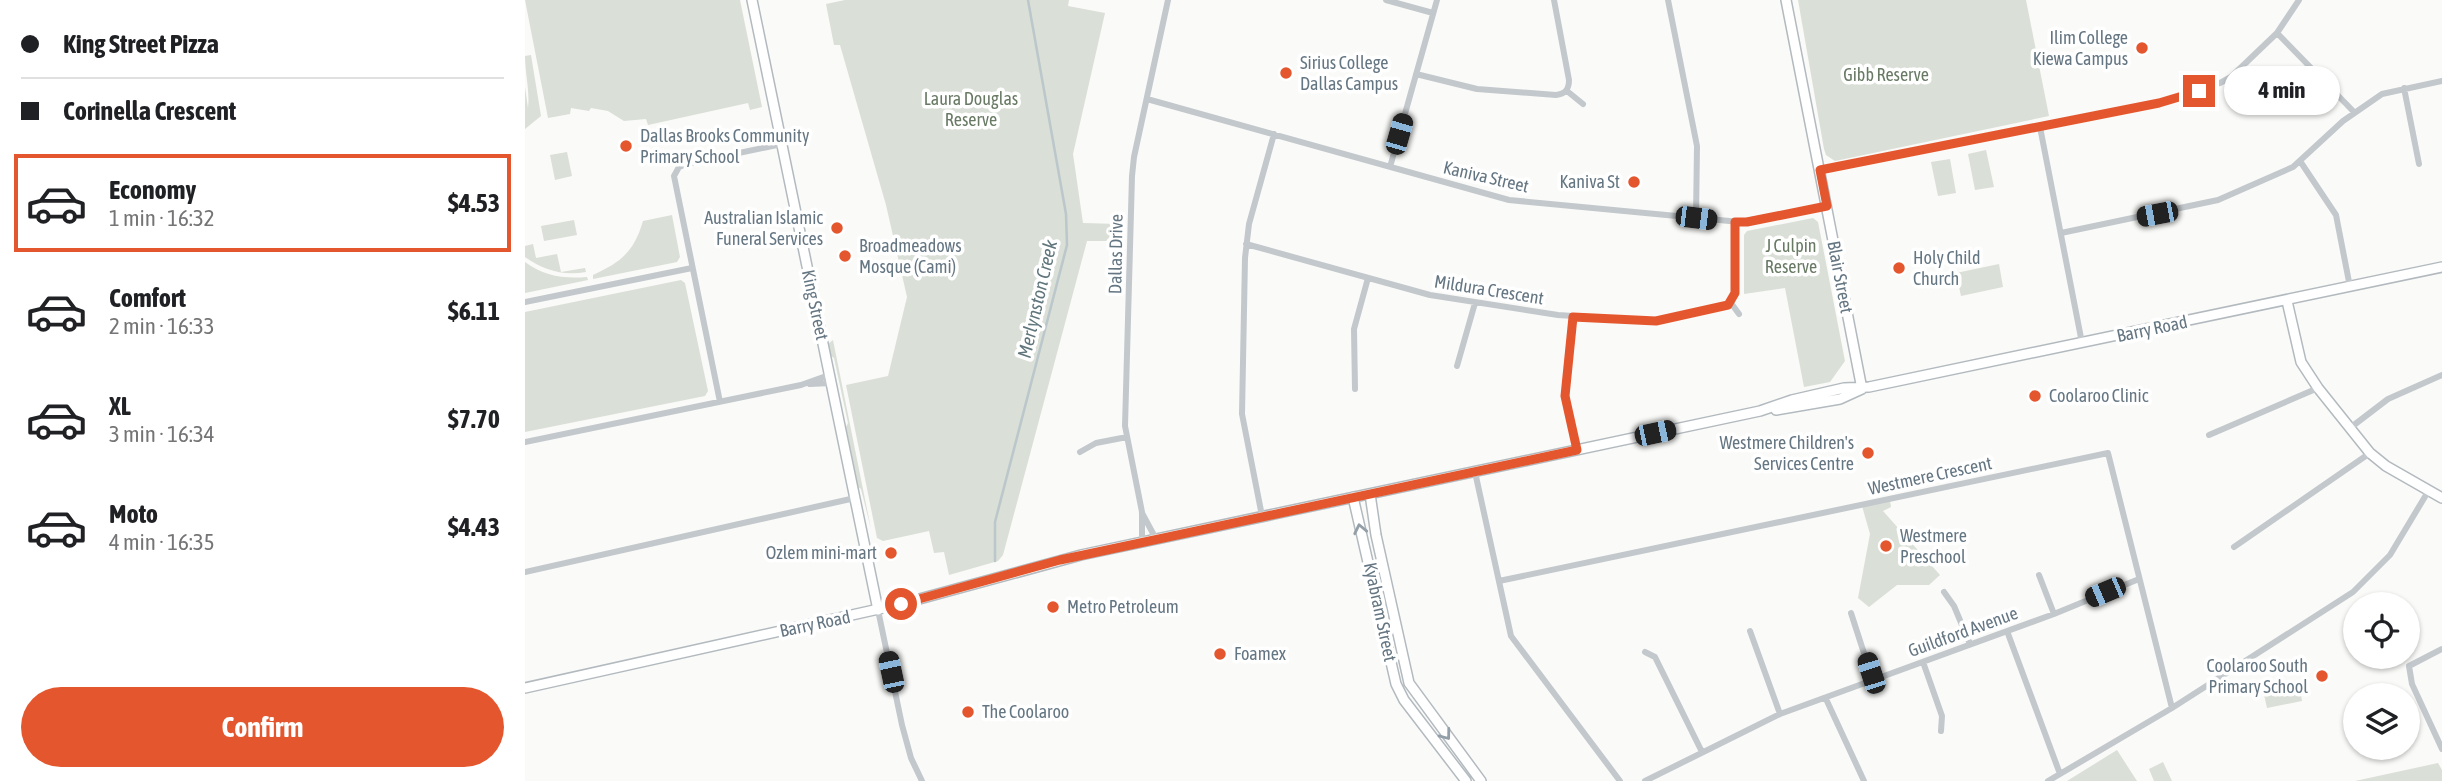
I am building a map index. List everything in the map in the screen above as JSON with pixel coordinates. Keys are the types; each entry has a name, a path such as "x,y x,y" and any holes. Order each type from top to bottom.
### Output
{"main road":[{"name":"King Street","path":"753,0 878,610"},
{"name":"Blair Street","path":"1786,0 1862,389"},
{"name":"Barry Road","path":"525,688 878,610 1060,560 1760,411 1792,400 1844,388 1862,389 2442,267"},
{"path":"2287,301 2301,362 2318,388 2370,453 2386,466 2442,498"},
{"name":"Kyabram Street","path":"1370,494 1406,677 1412,690 1481,781"},
{"name":"Kyabram Street","path":"1353,497 1394,676 1404,700 1466,781"},
{"path":"1420,720 1429,713"}],"street":[{"name":"Dallas Drive","path":"1142,542 1142,512 1127,437 1133,165 1168,0"},
{"path":"1386,0 1433,13"},
{"path":"1390,167 1437,0"},
{"path":"1554,0 1569,80 1567,91"},
{"path":"1668,0 1698,156 1696,218"},
{"path":"1820,170 2159,103 2220,83 2231,77 2277,33 2299,0"},
{"path":"2277,33 2354,112"},
{"path":"1416,74 1477,89 1556,95 1567,91"},
{"path":"2061,233 2210,203 2284,172 2354,112 2382,94 2442,81"},
{"path":"2404,88 2419,164"},
{"path":"1567,91 1583,104"},
{"name":"Kaniva Street","path":"1147,99 1505,199 1735,222 1827,206"},
{"path":"2040,127 2083,343"},
{"path":"1262,516 1242,414 1246,244 1274,134"},
{"path":"720,402 674,182 676,170 686,164 782,144"},
{"path":"2300,161 2336,215 2350,287"},
{"path":"1735,222 1735,293 1731,303 1739,314"},
{"name":"Mildura Crescent","path":"1246,244 1430,295 1573,317 1656,321 1731,303"},
{"path":"525,302 692,268"},
{"path":"1355,389 1354,328 1368,278"},
{"path":"1457,366 1475,303"},
{"path":"1573,317 1565,396 1577,450"},
{"path":"2350,428 2388,399 2442,375"},
{"path":"525,442 830,379"},
{"path":"2209,435 2318,388"},
{"path":"1080,452 1096,443 1127,437"},
{"name":"Westmere Crescent","path":"1500,581 2108,453 2172,708"},
{"path":"2234,547 2370,453"},
{"path":"1475,472 1511,636 1620,781"},
{"path":"2048,781 2172,708 2353,592 2390,555 2429,490"},
{"path":"525,572 855,498"},
{"name":"Dallas Drive","path":"1142,512 1156,539"},
{"path":"2039,575 2054,614"},
{"name":"Guildford Avenue","path":"1645,781 1780,714 2054,614 2139,579"},
{"path":"1944,593 1954,606 1970,644"},
{"path":"878,610 908,747 914,768 922,781"},
{"path":"1851,613 1873,681"},
{"path":"1750,631 1780,714"},
{"path":"2007,631 2060,774"},
{"path":"2442,649 2409,666 2412,684 2442,749"},
{"path":"1645,652 1655,657 1702,752"},
{"path":"1923,662 1942,716 1941,731"},
{"path":"1826,698 1864,781"}],"green space":[{"path":"525,0 740,0 762,107 750,110 748,103 648,125 646,119 624,121 608,111 591,108 589,111 571,108 570,114 548,118"},
{"name":"Laura Douglas Reserve","path":"845,0 1069,0 1068,6 1105,13 1073,154 1083,223 1118,224 1117,241 1087,241 1003,555 998,561 949,575 944,552 934,553 929,531 883,541 877,538 846,385 888,376 907,297 886,205 840,45 834,45 826,4"},
{"name":"Gibb Reserve","path":"1798,0 2026,0 2049,116 1835,161 1826,155 1824,149"},
{"path":"531,55 541,116 525,129 525,87 528,108 528,102 525,56"},
{"path":"1986,150 1994,187 1975,190 1968,154"},
{"path":"567,152 572,176 555,180 550,155"},
{"path":"1950,159 1956,193 1938,196 1931,162"},
{"path":"672,215 680,257 677,262 593,279 593,275 625,255 635,241 643,221"},
{"name":"J Culpin Reserve","path":"1813,218 1818,222 1845,361 1830,382 1804,387 1785,288 1744,294 1744,235 1747,231"},
{"path":"574,220 577,235 544,241 541,226"},
{"path":"533,244 536,258 557,254 561,272 539,265 525,257 525,246"},
{"path":"525,262 547,273 562,277 587,277 588,280 525,293"},
{"path":"1999,264 2003,287 1961,296 1956,273"},
{"path":"585,268 586,272 577,273 561,272"},
{"path":"681,280 685,283 708,391 705,396 525,432 525,312"},
{"path":"833,340 871,529 861,489 858,487 846,427 848,423 834,358 828,344"},
{"path":"1890,500 1891,507 1883,511 1940,575 1929,585 1897,585 1869,607 1858,598 1870,534 1862,506"},
{"path":"2299,683 2302,701 2267,708 2263,690"},
{"path":"2117,750 2137,781 2067,781"},
{"path":"2163,762 2172,781 2154,781 2149,769"},
{"path":"2438,763 2442,770 2442,781 2355,781"}],"waterway":[{"name":"Merlynston Creek","path":"995,561 995,522 1067,245 1066,214 1028,0"}],"place":[{"name":"Ilim College Kiewa Campus","path":"2142,48"},
{"name":"Sirius College Dallas Campus","path":"1286,73"},
{"name":"Dallas Brooks Community Primary School","path":"626,146"},
{"name":"Kaniva St","path":"1634,182"},
{"name":"Australian Islamic Funeral Services","path":"837,228"},
{"name":"Broadmeadows Mosque (Cami)","path":"845,256"},
{"name":"Holy Child Church","path":"1899,268"},
{"name":"Coolaroo Clinic","path":"2035,396"},
{"name":"Westmere Children's Services Centre","path":"1868,453"},
{"name":"Westmere Preschool","path":"1886,546"},
{"name":"Ozlem mini-mart","path":"891,553"},
{"name":"Metro Petroleum","path":"1053,607"},
{"name":"Foamex","path":"1220,654"},
{"name":"Coolaroo South Primary School","path":"2322,676"},
{"name":"The Coolaroo","path":"968,712"}],"route":[{"path":"901,604 1060,560 1577,450 1565,396 1573,317 1656,321 1728,305 1734,299 1735,293 1735,222 1827,206 1820,170 2159,103 2199,91"}]}
